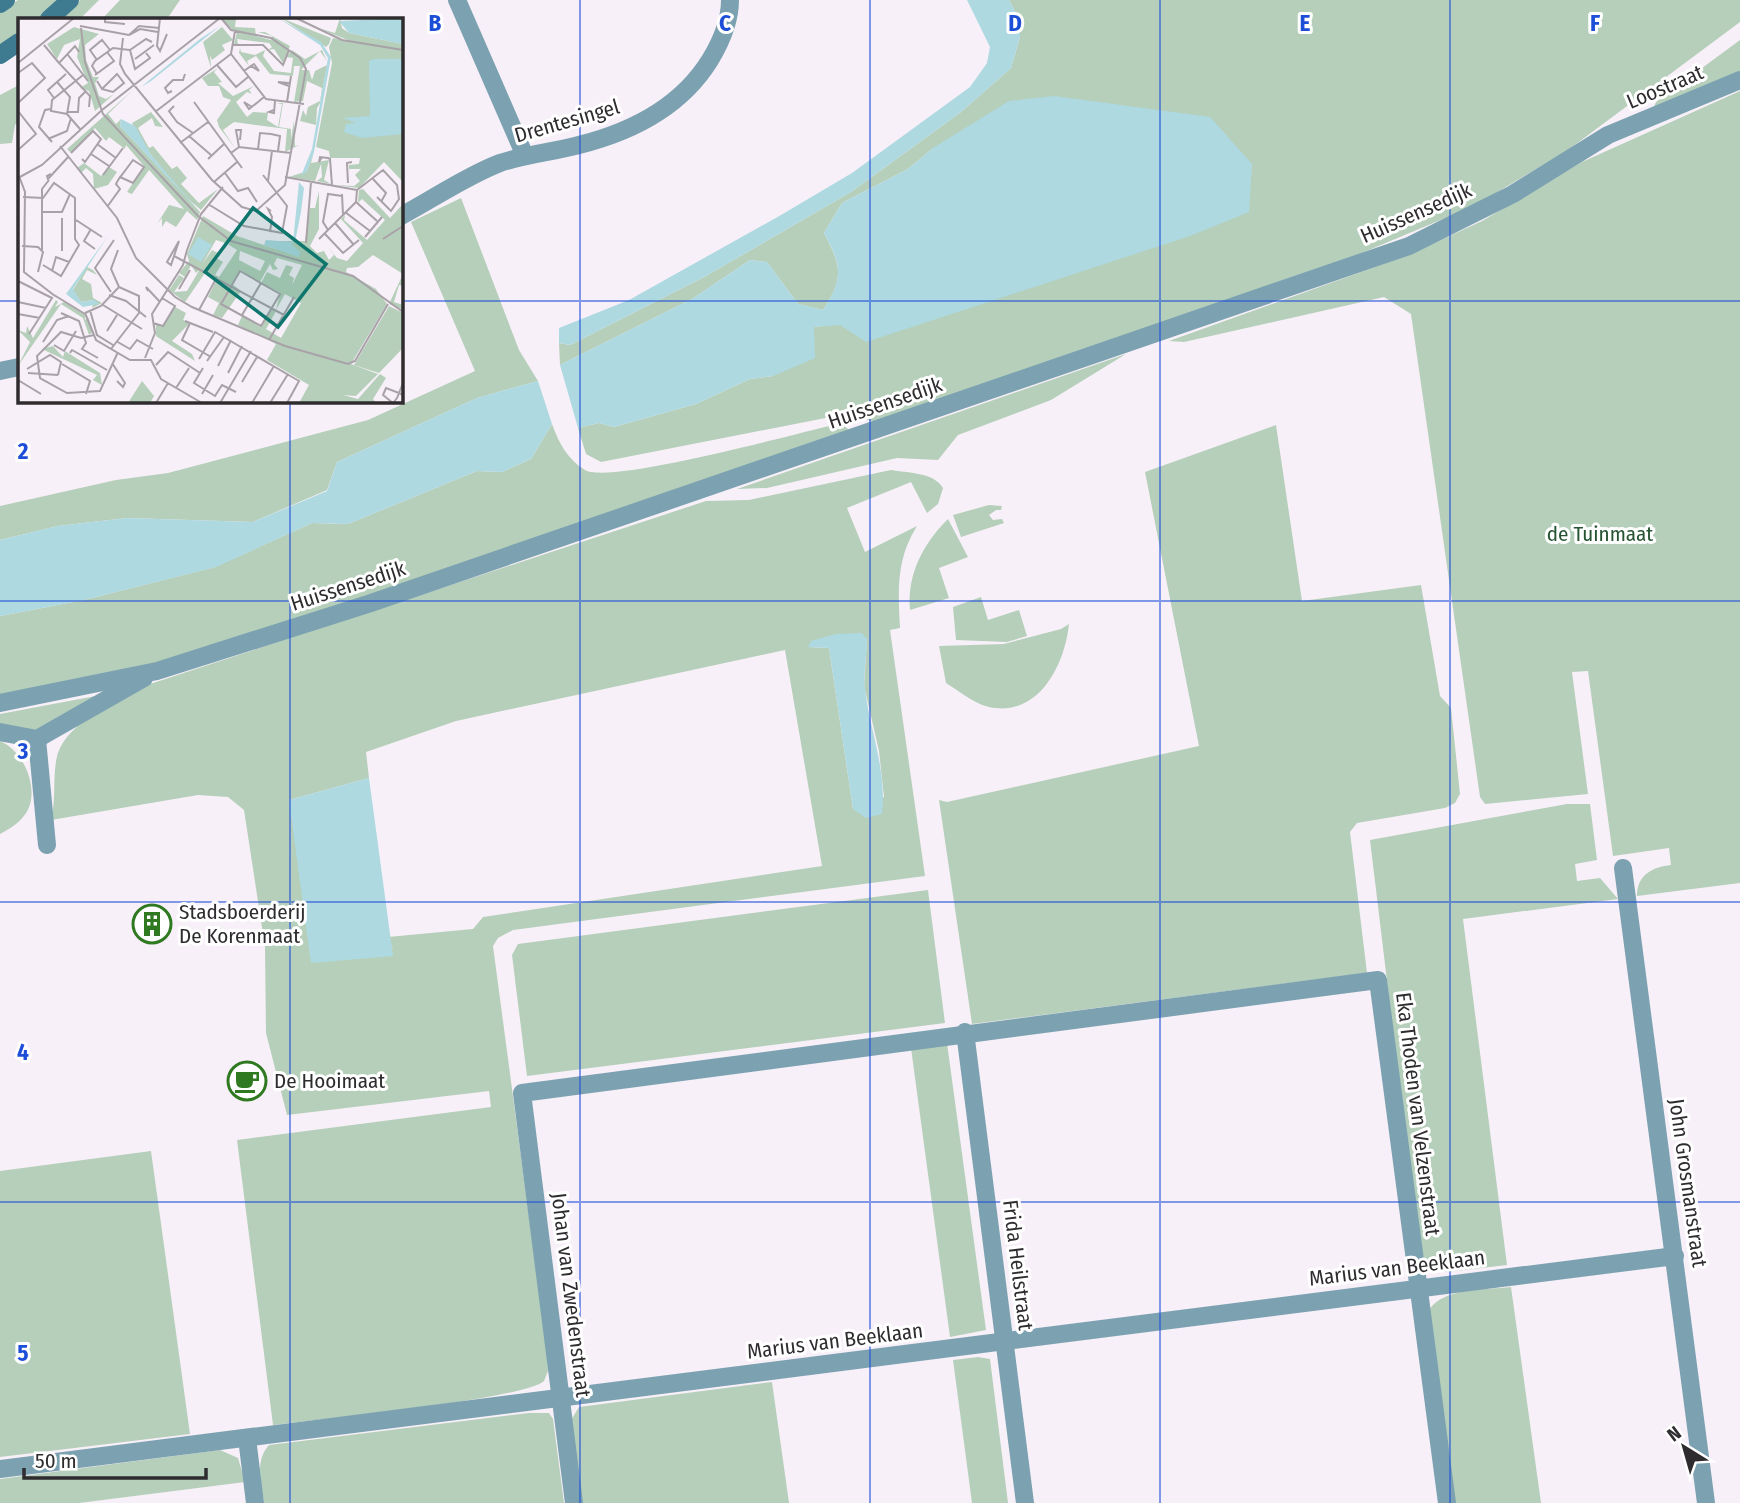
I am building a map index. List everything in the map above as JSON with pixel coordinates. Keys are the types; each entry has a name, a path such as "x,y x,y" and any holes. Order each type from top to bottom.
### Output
{"street":[{"path":"0,4 6,0"},
{"path":"50,18 70,0"},
{"path":"457,0 525,156"},
{"name":"Drentesingel","path":"402,215 499,164 591,141 634,126 672,104 701,74 719,45 730,13 730,0"},
{"path":"0,55 18,43"},
{"name":"Loostraat","path":"1608,135 1740,80"},
{"name":"Huissensedijk","path":"0,703 157,671 483,566 1409,246 1513,194 1608,135"},
{"path":"0,371 18,367"},
{"name":"Huissensedijk","path":"37,739 157,671"},
{"path":"0,733 37,739 47,845"},
{"name":"John Grosmanstraat","path":"1623,868 1706,1503"},
{"name":"Eka Thoden van Velzenstraat","path":"965,1032 1378,980 1447,1503"},
{"name":"Johan van Zwedenstraat","path":"574,1503 522,1093 965,1032"},
{"name":"Frida Heilstraat","path":"965,1032 1025,1503"},
{"name":"Marius van Beeklaan","path":"0,1469 1675,1256"},
{"path":"247,1438 256,1503"}],"green space":[{"path":"18,0 60,0 39,18 18,18 18,34 0,46 0,12"},
{"path":"80,0 99,0 81,18 62,18"},
{"path":"120,0 180,0 168,18 103,18"},
{"path":"1009,0 1740,0 1740,22 1568,150 1474,206 1326,268 876,423 851,413 601,462 586,454 578,428 599,423 614,427 696,404 750,379 773,376 814,327 840,324 933,148 908,169 842,203 824,233 838,272 835,289 823,310 798,304 767,262 750,260 692,299 560,365 559,343 570,345 706,276 851,192 961,112 1011,68 1020,37 1020,21"},
{"path":"1740,40 1740,72 1653,110 1656,102"},
{"path":"18,86 18,121 12,143 0,144 0,95"},
{"name":"de Tuinmaat","path":"1740,91 1740,883 1637,896 1640,883 1647,873 1671,865 1669,848 1613,856 1588,671 1572,672 1588,794 1485,804 1480,797 1411,314 1384,297 1184,342 1169,341 1406,256 1482,221 1582,162"},
{"path":"461,198 519,350 538,381 477,398 337,462 327,490 253,522 127,518 58,526 0,540 0,506 116,480 168,473 368,420 475,371 411,222"},
{"path":"1126,354 1051,400 958,435 938,460 897,458 767,488 737,489"},
{"path":"841,423 849,430 368,604 152,665 0,695 0,616 84,600 215,567 312,523 348,524 477,471 502,472 531,459 552,424 573,461 585,470 602,473 667,464"},
{"path":"1276,425 1302,601 1421,585 1440,696 1451,708 1460,794 1455,803 1445,808 1357,823 1350,832 1367,973 972,1024 939,800 947,802 1199,746 1145,472"},
{"path":"891,470 927,476 943,488 938,504 927,513 911,482 847,508 865,552 917,526 902,563 899,588 900,628 890,630 925,876 513,930 498,938 493,946 547,1352 548,1371 544,1381 528,1388 460,1402 273,1425 237,1140 491,1107 489,1091 287,1115 266,1033 265,947 244,810 228,797 198,795 51,820 56,761 60,748 68,736 91,716 144,686 706,501 749,500","holes":["867,639 864,686 879,751 884,797 853,809 829,648 808,647","785,650 822,866 483,917 473,929 388,937 393,949 289,800 369,778 366,752 456,721"]},
{"path":"989,505 1002,506 1001,510 989,515 993,520 1002,519 1004,523 961,537 953,515"},
{"path":"948,519 968,557 939,568 949,598 910,610 911,584 918,560"},
{"path":"981,597 988,620 1019,610 1027,636 1007,642 956,640 953,607"},
{"path":"1069,624 1062,655 1055,671 1035,696 1022,704 1007,708 989,707 972,700 946,683 939,646 1004,644 1061,629"},
{"path":"101,695 33,732 0,729 0,714"},
{"path":"0,741 9,746 24,764 31,786 31,797 29,808 21,820 0,834"},
{"path":"1567,804 1590,804 1597,860 1575,864 1577,881 1600,878 1618,899 1463,919 1507,1265 1447,1272 1427,1271 1421,1262 1370,840"},
{"path":"928,890 945,1023 527,1076 512,955 518,944"},
{"path":"947,1043 986,1330 950,1337 911,1048"},
{"path":"151,1151 190,1434 0,1457 0,1171"},
{"path":"1511,1287 1541,1503 1455,1503 1429,1310 1445,1297 1455,1293"},
{"path":"978,1357 990,1359 1008,1503 972,1503 953,1360"},
{"path":"772,1382 789,1503 581,1503 571,1420 579,1407"},
{"path":"529,1413 549,1413 553,1419 564,1503 264,1503 260,1466 269,1445"},
{"path":"220,1450 238,1458 245,1482 79,1503 0,1503 0,1479"}],"water":[{"path":"967,0 1009,0 1020,21 1020,37 1011,68 961,112 851,192 706,276 570,345 559,343 559,328 629,300 781,215 852,173 970,87 987,63 990,47"},
{"path":"1054,96 1210,117 1252,164 1249,212 1190,236 866,342 840,325 814,327 815,358 773,376 750,379 696,404 614,427 599,423 578,428 560,365 692,299 750,260 767,262 798,304 823,310 835,289 838,272 834,254 824,233 842,203 908,169 933,148 1009,101"},
{"path":"538,381 552,424 531,459 502,472 477,471 348,524 312,523 216,567 84,600 0,616 0,540 58,526 127,518 253,522 327,491 337,462 477,398"},
{"path":"862,633 867,639 865,689 880,766 883,798 882,814 866,818 853,809 829,648 808,647 811,641 836,634"},
{"path":"369,778 393,956 311,963 289,800"}],"place":[{"name":"Stadsboerderij De Korenmaat","path":"152,924"},
{"name":"De Hooimaat","path":"247,1081"}]}
